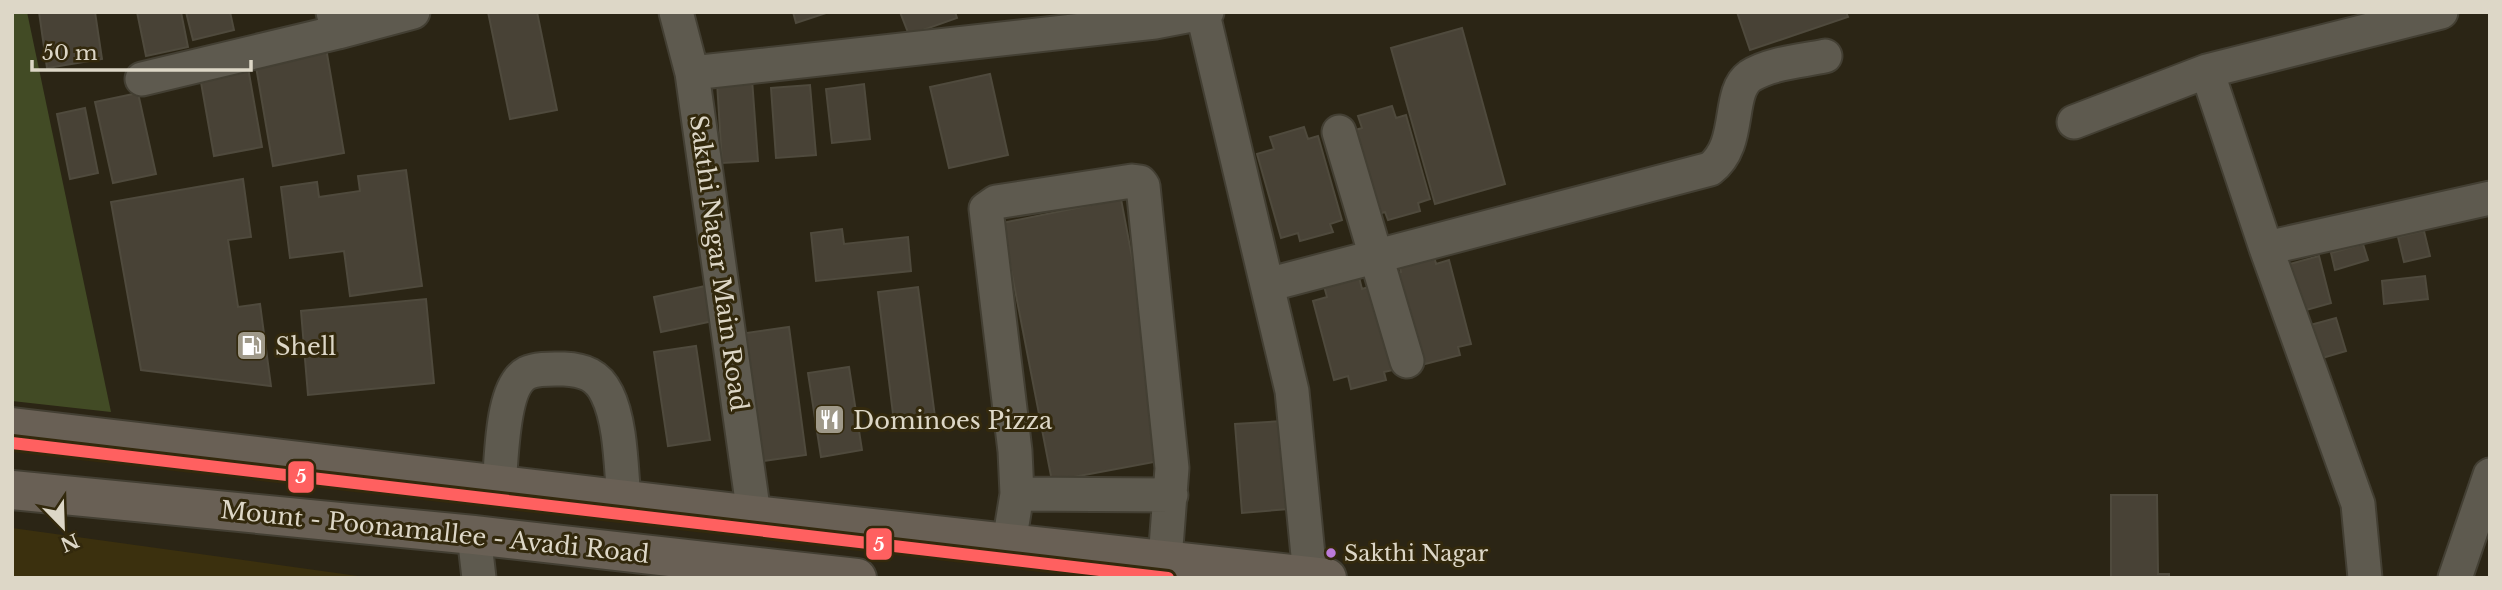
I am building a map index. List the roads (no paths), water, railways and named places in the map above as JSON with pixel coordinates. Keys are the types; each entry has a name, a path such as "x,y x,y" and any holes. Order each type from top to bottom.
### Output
{"main road":[{"path":"12,427 754,515 1318,577"},
{"name":"Mount - Poonamallee - Avadi Road","path":"12,490 474,535 857,578"}],"street":[{"path":"142,79 335,22 413,12"},
{"name":"Sakthi Nagar Main Road","path":"676,12 692,73 754,515"},
{"path":"2074,122 2207,71 2441,12"},
{"path":"692,73 1205,13 1292,391 1318,577"},
{"path":"1267,285 1710,169 1720,162 1727,148 1739,91 1747,78 1759,71 1825,56"},
{"path":"2207,71 2266,248 2358,504 2365,578"},
{"path":"1339,132 1407,361"},
{"path":"1009,543 1017,494 1015,451 986,209 996,202 1132,181 1140,182 1143,186 1172,468 1166,560"},
{"path":"2266,248 2490,198"},
{"path":"499,485 507,413 516,383 526,373 574,370 586,372 600,381 609,396 614,414 624,500"},
{"path":"2455,578 2490,475"},
{"path":"1017,494 1171,495"},
{"path":"474,535 479,578"}],"place":[{"name":"Shell","path":"252,346"},
{"name":"Dominoes Pizza","path":"830,420"},
{"name":"Sakthi Nagar","path":"1331,553"}]}
